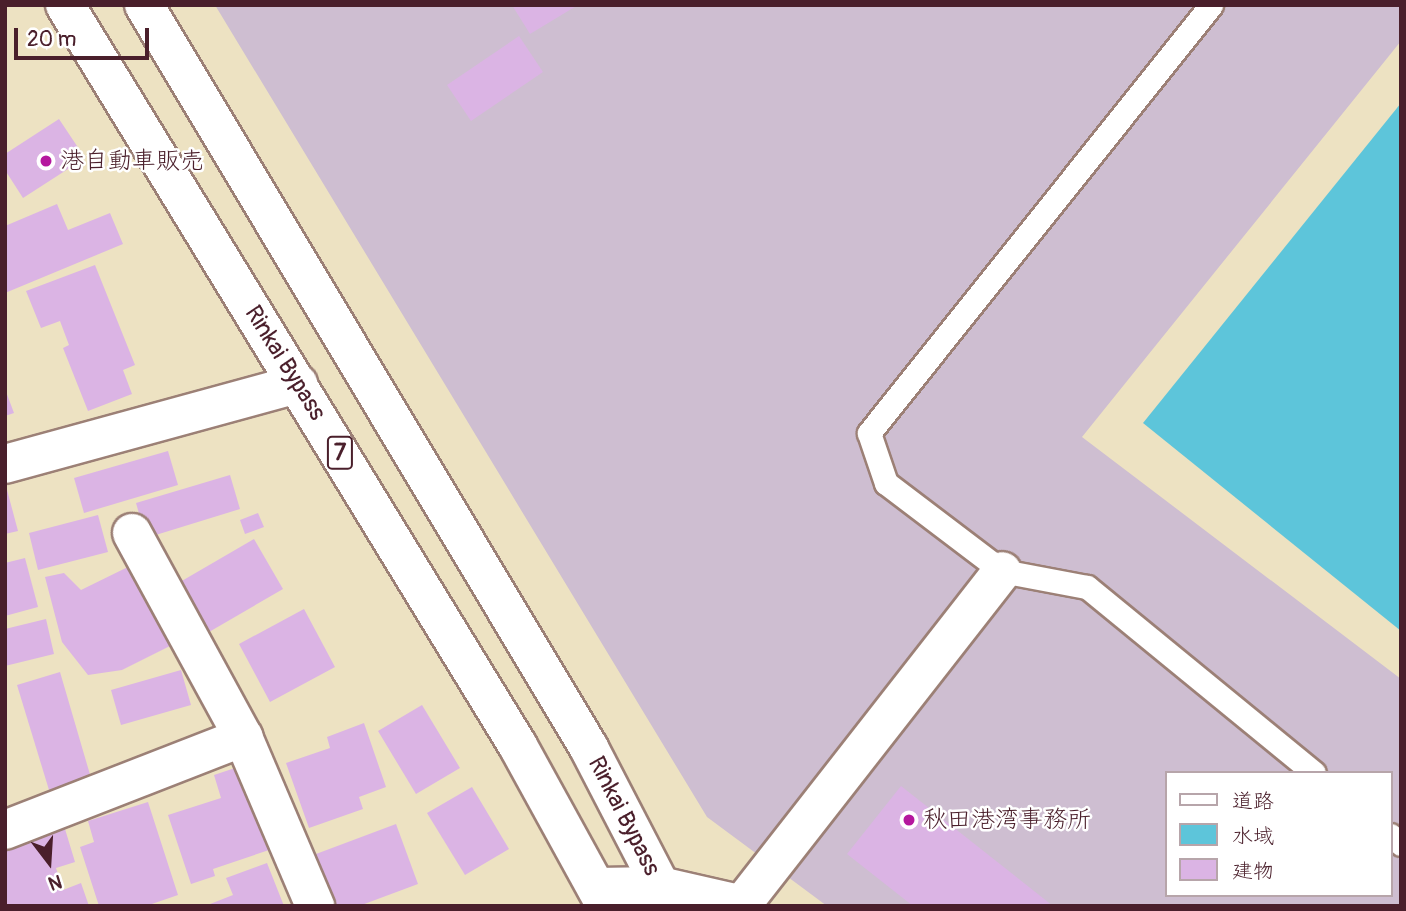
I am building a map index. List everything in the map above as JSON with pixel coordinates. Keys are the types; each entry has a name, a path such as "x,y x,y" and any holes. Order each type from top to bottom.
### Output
{"main road":[{"name":"Rinkai Bypass","path":"65,5 518,746 601,896"},
{"name":"Rinkai Bypass","path":"152,8 589,748 666,896"},
{"path":"5,464 298,384"},
{"path":"132,533 243,737 315,906"},
{"path":"601,896 666,896 745,904 1002,570"},
{"path":"5,830 243,737"}],"lane":[{"path":"1211,5 869,433 886,483 1002,570 1087,587 1312,771"}],"shaded area":[{"path":"215,5 1401,5 1401,41 1082,437 1401,679 1401,906 827,906 707,817"}],"water":[{"path":"1401,103 1401,631 1143,423"}],"building":[{"path":"512,5 578,5 530,34"},
{"path":"519,36 543,72 471,121 447,85"},
{"path":"59,119 85,158 23,198 5,170 5,154"},
{"path":"57,204 68,230 110,213 123,244 5,293 5,226"},
{"path":"95,265 135,365 123,370 132,394 88,411 63,348 69,345 60,321 41,328 26,291"},
{"path":"5,389 14,413 5,416"},
{"path":"168,451 178,485 84,513 74,478"},
{"path":"230,475 240,509 146,538 136,503"},
{"path":"5,487 18,531 5,534"},
{"path":"258,513 264,527 245,534 240,520"},
{"path":"98,515 108,552 38,570 29,533"},
{"path":"254,539 283,589 209,632 180,582"},
{"path":"25,558 38,607 5,616 5,563"},
{"path":"134,564 174,644 122,670 88,675 62,642 45,577 64,573 81,590"},
{"path":"304,609 335,667 270,702 239,644"},
{"path":"46,619 54,654 5,666 5,629"},
{"path":"181,670 191,705 121,725 111,690"},
{"path":"60,672 91,778 49,790 17,685"},
{"path":"422,705 460,768 416,794 378,731"},
{"path":"364,723 386,787 359,797 363,809 309,828 286,763 330,748 327,737"},
{"path":"244,765 272,849 213,869 215,876 191,884 168,815 221,798 214,775"},
{"name":"秋田港湾事務所","path":"901,786 1053,906 913,906 847,854"},
{"path":"472,787 509,849 465,875 427,813"},
{"path":"148,802 178,895 146,906 99,906 80,847 94,842 88,821"},
{"path":"396,824 418,884 359,906 335,906 316,854"},
{"path":"65,829 75,862 56,868 63,890 81,883 89,906 5,906 5,849"},
{"path":"267,863 284,906 205,906 233,895 226,878"}],"place":[{"name":"港自動車販売","path":"46,161"},
{"name":"秋田港湾事務所","path":"909,820"}]}
